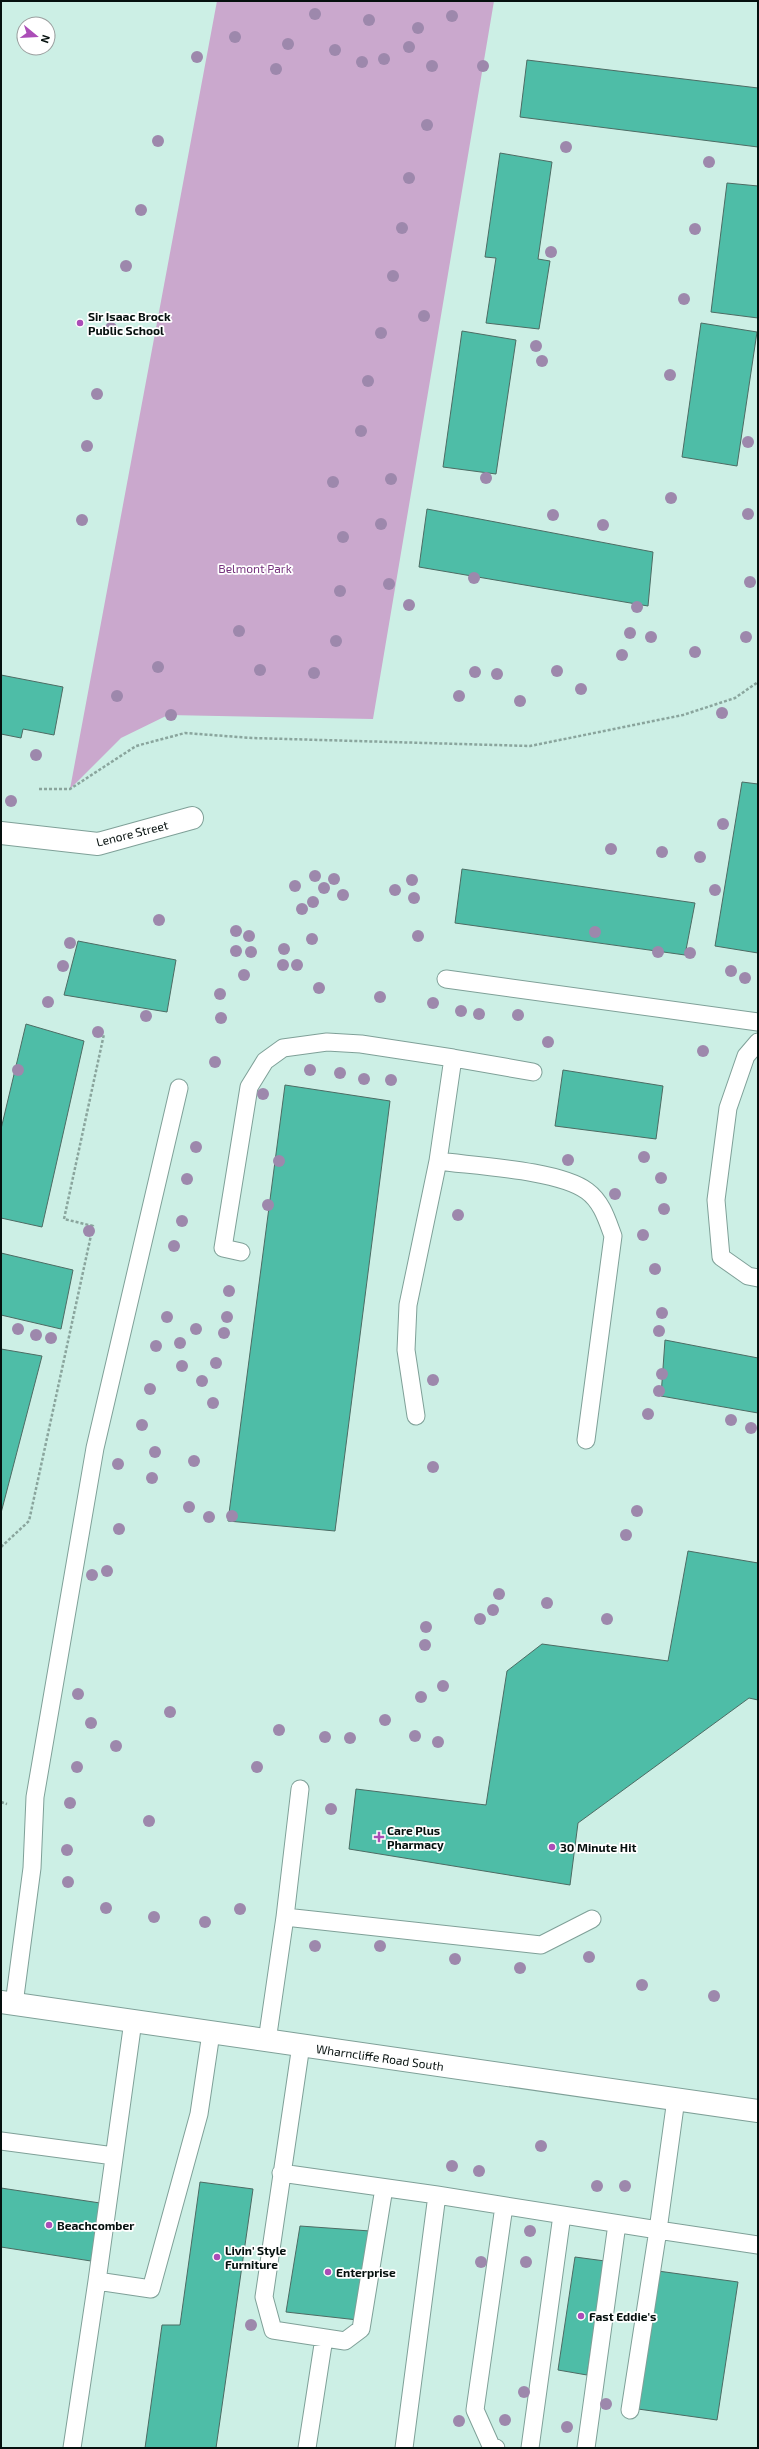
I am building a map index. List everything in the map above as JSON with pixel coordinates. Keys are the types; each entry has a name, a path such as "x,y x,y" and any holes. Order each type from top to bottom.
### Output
{"main road":[{"name":"Lenore Street","path":"1,833 98,844 192,818"},
{"name":"Wharncliffe Road South","path":"8,2003 758,2111"}],"lane":[{"path":"446,980 758,1022"},
{"path":"241,1252 223,1248 249,1087 265,1061 283,1048 327,1042 361,1044 533,1072"},
{"path":"758,1042 746,1056 728,1108 716,1200 721,1258 748,1276 758,1278"},
{"path":"416,1416 406,1350 408,1305 438,1161 453,1058"},
{"path":"8,2003 32,1868 35,1797 95,1448 179,1088"},
{"path":"438,1161 556,1177 587,1191 603,1210 613,1236 586,1440"},
{"path":"267,2041 286,1917 300,1789"},
{"path":"286,1917 541,1945 592,1919"},
{"path":"72,2448 133,2022"},
{"path":"97,2281 151,2289 199,2114 211,2032"},
{"path":"301,2045 264,2296 273,2330 345,2341 361,2329 384,2188"},
{"path":"630,2410 658,2230 676,2099"},
{"path":"1,2141 114,2156"},
{"path":"281,2173 437,2195 758,2245"},
{"path":"404,2448 437,2195"},
{"path":"496,2448 492,2448 475,2410 504,2206"},
{"path":"530,2448 562,2215"},
{"path":"586,2448 617,2224"},
{"path":"307,2448 324,2338"}],"path":[{"path":"39,788 70,789 136,746 185,734 260,738 530,746 683,715 735,698 758,682"},
{"path":"1,1547 29,1521 93,1226 64,1219 104,1034"}],"green space":[{"name":"Belmont Park","path":"217,1 494,1 373,719 168,715 121,738 70,789"}],"building":[{"path":"527,60 758,88 758,147 520,117"},
{"path":"500,153 552,162 538,259 550,261 539,329 486,323 496,258 485,257"},
{"path":"727,183 758,186 758,318 711,312"},
{"path":"701,323 757,332 737,466 682,457"},
{"path":"462,331 516,340 496,474 443,467"},
{"path":"427,509 653,552 648,606 419,567"},
{"path":"1,675 63,687 54,735 23,729 21,738 1,734"},
{"path":"742,782 758,784 758,953 715,946"},
{"path":"462,869 695,903 685,955 455,923"},
{"path":"78,941 176,960 167,1012 64,995"},
{"path":"26,1024 84,1041 42,1227 1,1218 1,1129"},
{"path":"563,1070 663,1086 656,1139 555,1126"},
{"path":"285,1085 390,1101 335,1531 228,1521"},
{"path":"1,1253 73,1270 61,1329 1,1315"},
{"path":"665,1340 758,1358 758,1413 661,1396"},
{"path":"1,1349 42,1356 1,1513"},
{"path":"688,1551 758,1563 758,1700 749,1698 578,1823 570,1885 349,1849 356,1789 486,1805 507,1671 542,1644 668,1661"},
{"name":"Livin' Style Furniture","path":"200,2182 253,2189 216,2448 145,2448 162,2325 180,2325"},
{"name":"Beachcomber","path":"1,2188 100,2203 91,2261 1,2247"},
{"name":"Enterprise","path":"300,2226 370,2231 358,2320 286,2312"},
{"name":"Fast Eddie's","path":"575,2257 605,2261 587,2375 558,2370"},
{"path":"658,2271 738,2282 717,2420 638,2409"}],"place":[{"name":"Sir Isaac Brock Public School","path":"80,323"},
{"name":"Care Plus Pharmacy","path":"379,1837"},
{"name":"30 Minute Hit","path":"552,1847"},
{"name":"Beachcomber","path":"49,2225"},
{"name":"Livin' Style Furniture","path":"217,2257"},
{"name":"Enterprise","path":"328,2272"},
{"name":"Fast Eddie's","path":"581,2316"}]}
